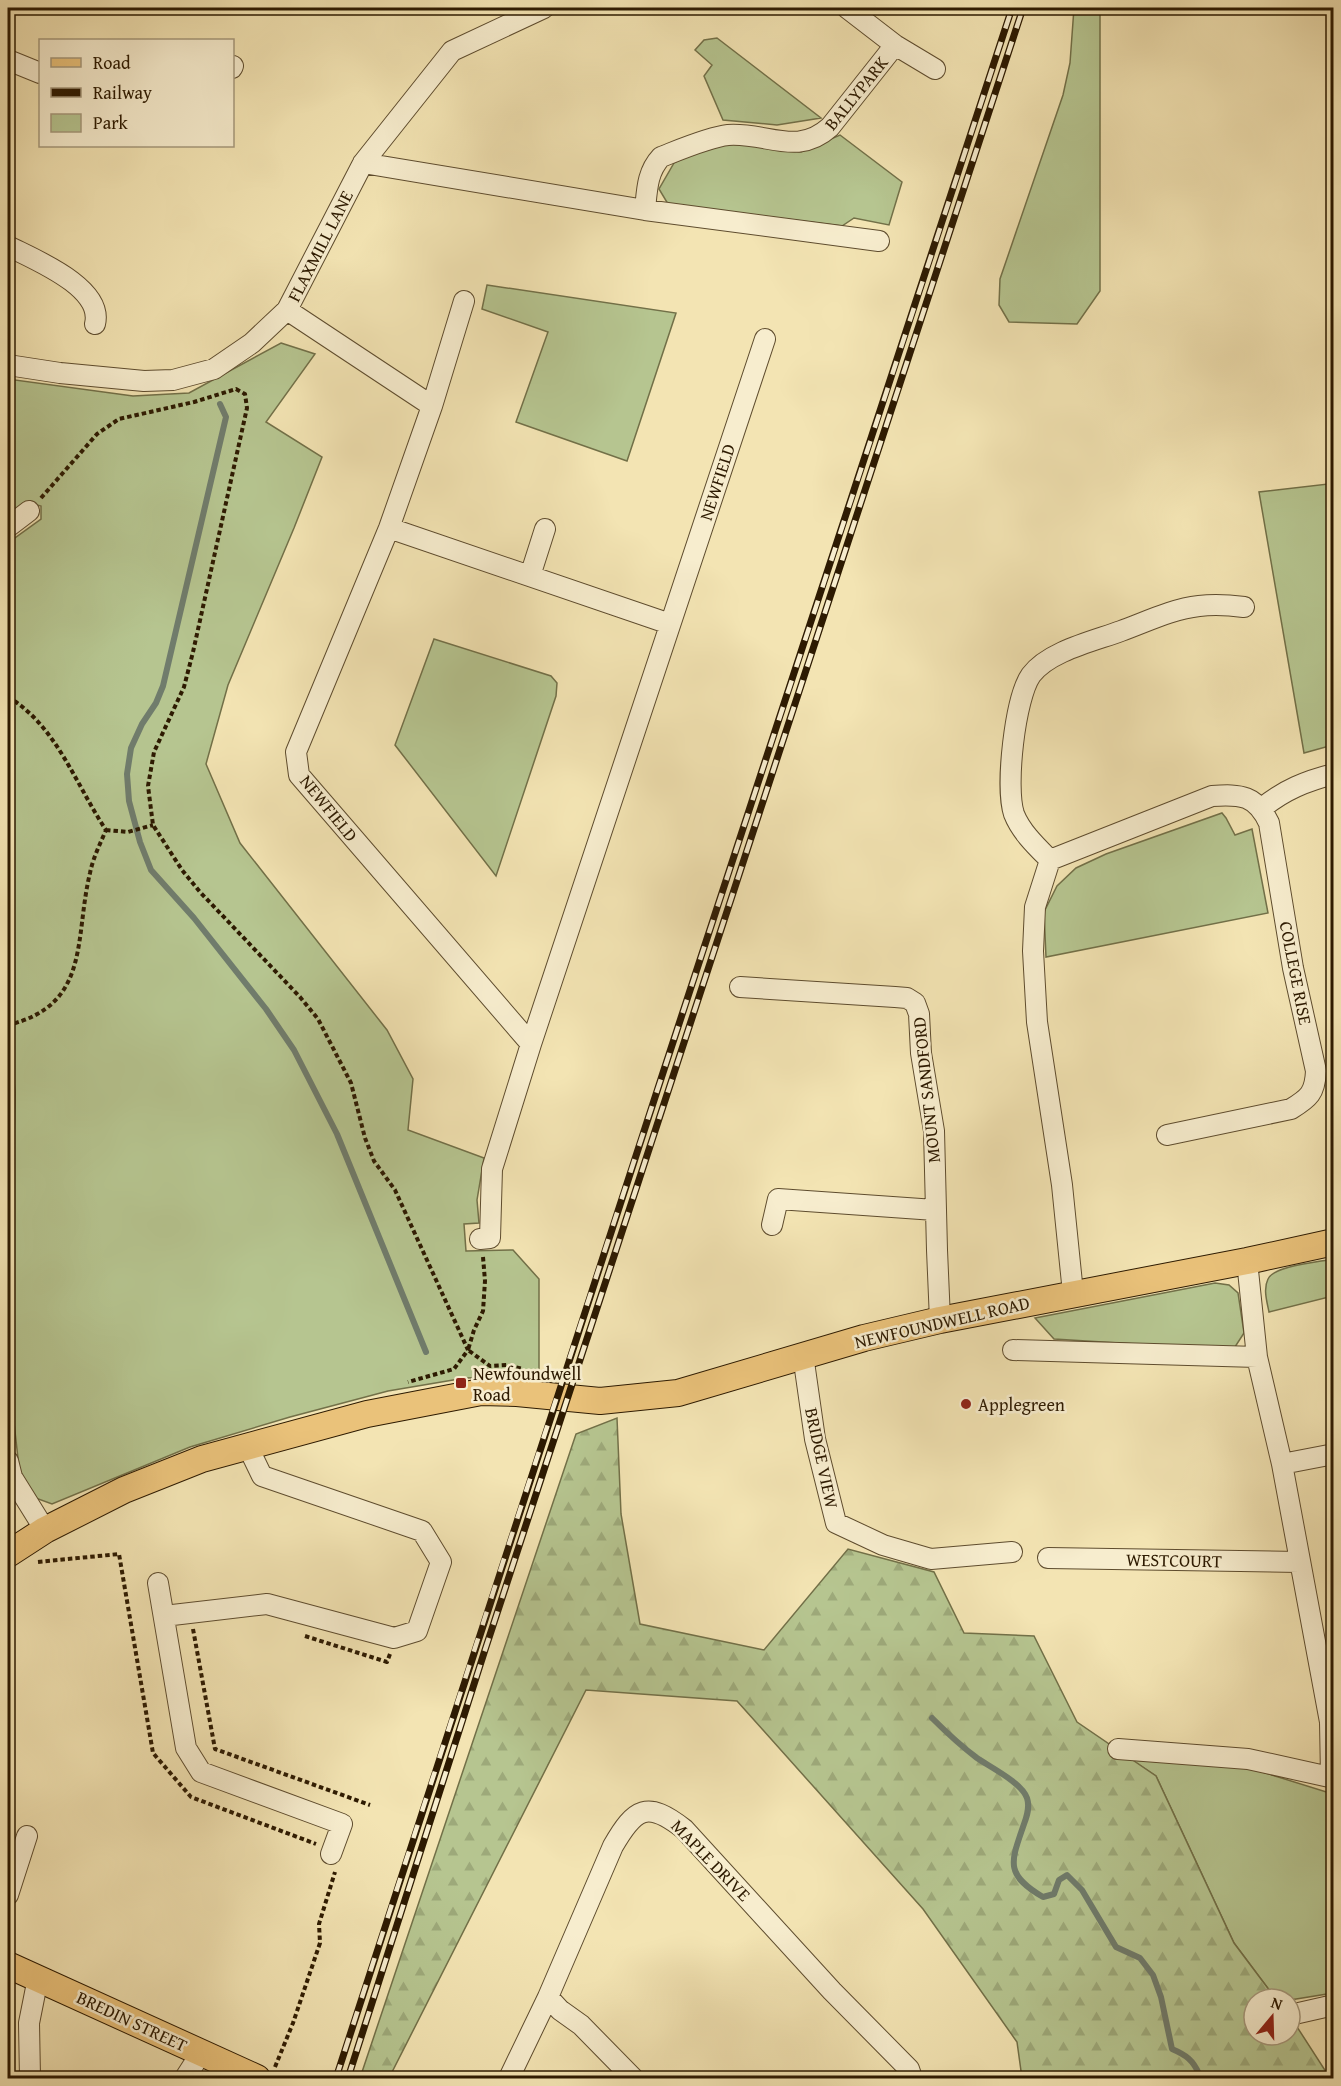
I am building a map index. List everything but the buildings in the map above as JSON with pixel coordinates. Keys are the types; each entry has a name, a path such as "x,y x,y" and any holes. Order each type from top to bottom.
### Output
{"main road":[{"name":"NEWFOUNDWELL ROAD","path":"11,1552 45,1530 124,1490 202,1459 366,1414 481,1392 600,1401 678,1393 864,1338 940,1320 1334,1242"},
{"name":"BREDIN STREET","path":"8,1965 201,2053 265,2074"}],"street":[{"name":"FLAXMILL LANE","path":"8,365 60,373 144,381 173,380 214,369 252,343 287,310 363,163 452,51 544,8"},
{"name":"BALLYPARK","path":"847,8 895,45 935,69"},
{"name":"BALLYPARK","path":"645,210 649,178 654,165 661,157 727,135 793,143 819,137 830,127 895,45"},
{"path":"8,60 39,73"},
{"path":"363,163 645,210 879,241"},
{"path":"8,246 75,282 85,293 97,316 95,324"},
{"name":"NEWFIELD","path":"464,301 432,406 389,528 296,752 299,776 531,1044"},
{"path":"287,310 432,406"},
{"name":"NEWFIELD","path":"480,1239 490,1238 492,1169 531,1044 765,339"},
{"path":"8,527 30,511"},
{"path":"389,528 670,624"},
{"path":"530,576 545,529"},
{"path":"1050,860 1030,841 1014,814 1010,788 1022,698 1032,675 1049,660 1079,646 1173,611 1220,604 1244,607"},
{"path":"1050,860 1212,796 1235,794 1248,798 1262,808 1279,795 1303,782 1334,774"},
{"name":"COLLEGE RISE","path":"1167,1135 1291,1109 1305,1100 1315,1087 1316,1071 1293,968 1269,823 1262,808"},
{"path":"1050,860 1035,907 1033,951 1036,1022 1062,1185 1073,1293"},
{"name":"MOUNT SANDFORD","path":"740,987 907,998 915,1003 919,1014 921,1053 934,1131 940,1320"},
{"path":"772,1226 778,1199 935,1210"},
{"path":"1118,1749 1248,1759 1332,1778 1330,1722 1282,1464 1257,1357 1247,1261"},
{"path":"1013,1350 1257,1357"},
{"name":"BRIDGE VIEW","path":"803,1355 815,1439 836,1523 883,1545 931,1559 1012,1552"},
{"path":"164,1616 267,1604 394,1638 417,1631 441,1562 422,1530 262,1476 248,1447"},
{"path":"1282,1464 1334,1454"},
{"path":"8,1461 12,1477 45,1530"},
{"name":"WESTCOURT","path":"1048,1558 1299,1562"},
{"path":"158,1583 186,1748 201,1772 342,1824 334,1860"},
{"name":"MAPLE DRIVE","path":"509,2079 548,1997 613,1846 626,1824 636,1815 650,1810 666,1815 684,1829 831,1991 909,2069 912,2079"},
{"path":"8,1895 27,1836"},
{"path":"30,2079 28,2023 38,1978"},
{"path":"548,1997 560,2010 582,2025 633,2079"},
{"path":"1302,2012 1334,2005"},
{"path":"185,2079 201,2053"}],"path":[{"path":"30,511 97,434 119,419 194,402 236,389 245,394 247,408 193,652 184,687 154,752 148,786 153,825 182,870 318,1019 351,1083 365,1138 374,1161 395,1190 468,1350 490,1366 507,1365 523,1369 517,1393"},
{"path":"8,697 30,712 52,739 106,830"},
{"path":"106,830 128,832 153,825"},
{"path":"8,1025 24,1021 44,1011 60,997 69,981 75,964 90,873 106,830"},
{"path":"399,1408 397,1386 454,1369 468,1350 483,1311 485,1281 480,1239"},
{"path":"11,1552 32,1562 119,1554 128,1599"},
{"path":"203,1625 192,1626 215,1749 370,1805"},
{"path":"299,1634 387,1662 394,1638"},
{"path":"265,2074 293,2023 320,1943 319,1924 334,1860"}],"green space":[{"path":"1074,8 1100,8 1100,291 1077,324 1009,322 999,305 1000,279 1063,95 1070,63"},
{"path":"717,38 821,118 777,125 723,120 704,76 712,65 695,50 704,40"},
{"path":"840,135 902,182 889,225 854,218 842,226 668,204 659,189 674,163 694,153 725,144 760,145 801,152"},
{"path":"487,285 676,313 627,461 516,422 548,332 482,309"},
{"path":"281,343 315,354 266,422 322,457 228,685 206,764 240,843 387,1030 413,1079 408,1130 484,1158 477,1200 479,1223 464,1224 466,1251 513,1250 539,1279 539,1376 465,1378 388,1391 190,1447 52,1504 30,1496 19,1467 12,1405 11,1279 15,1092 8,1010 8,543 41,519 41,506 30,503 8,516 8,379 133,396 189,393"},
{"path":"1328,484 1334,520 1333,745 1304,753 1259,492"},
{"path":"434,639 551,676 557,683 556,696 496,876 395,745"},
{"path":"1222,813 1235,835 1252,829 1268,913 1046,957 1044,912 1057,886 1076,868 1106,854"},
{"path":"1333,1259 1333,1296 1269,1312 1266,1287 1272,1275 1287,1268"},
{"path":"1215,1283 1229,1285 1238,1293 1244,1333 1233,1350 1054,1339 1035,1318"},
{"path":"617,1418 621,1514 640,1624 764,1650 848,1549 934,1572 964,1633 1034,1636 1077,1722 1156,1776 1234,1943 1267,1987 1242,1987 1242,2047 1302,2047 1302,2035 1330,2078 1022,2078 1017,2042 923,1909 737,1701 586,1690 389,2078 360,2078 576,1434"},
{"path":"1132,1760 1246,1767 1333,1794 1333,1993 1302,1998 1302,1987 1267,1987 1234,1943 1156,1776"}],"waterway":[{"path":"220,404 226,417 163,686 131,748 127,774 129,801 140,842 151,870 194,918 266,1009 294,1050 337,1134 426,1352"},
{"path":"932,1718 977,1758 997,1770 1024,1792 1028,1805 1014,1858 1016,1874 1030,1889 1043,1897 1054,1894 1059,1880 1067,1875 1082,1890 1116,1947 1140,1958 1153,1975 1161,1997 1172,2049 1188,2058 1199,2074 1209,2078"}],"railway":[{"path":"336,2078 1012,8"},
{"path":"348,2078 484,1653 1023,8"}],"place":[{"name":"Newfoundwell Road","path":"461,1383"},
{"name":"Applegreen","path":"966,1404"}]}
